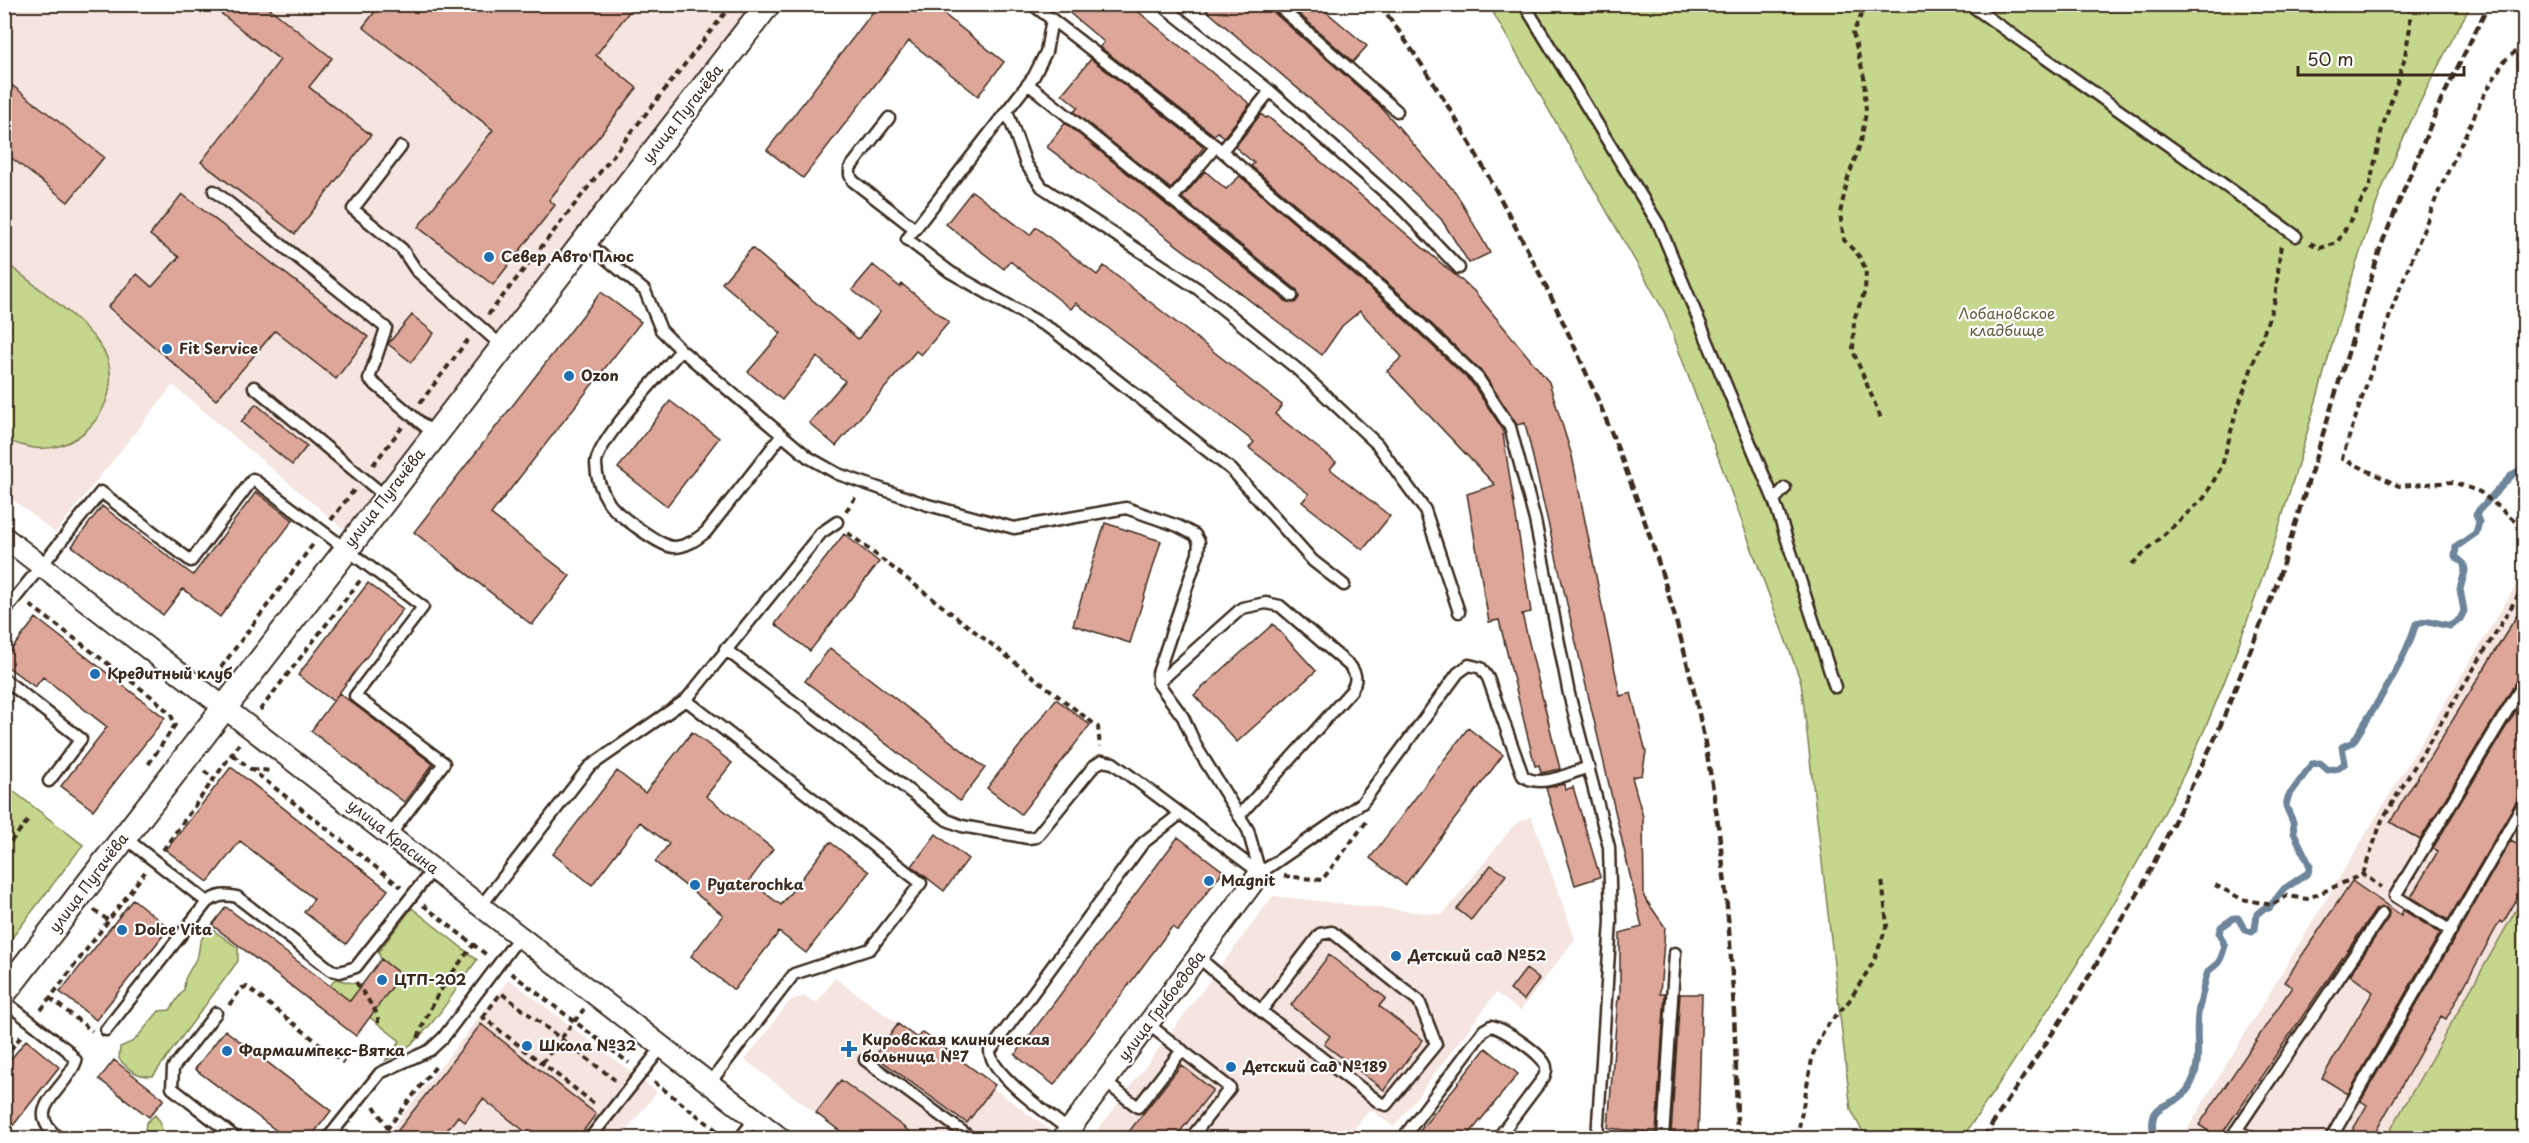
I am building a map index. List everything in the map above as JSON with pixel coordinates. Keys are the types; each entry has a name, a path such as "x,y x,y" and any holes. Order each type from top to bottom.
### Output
{"street":[{"name":"улица Пугачёва","path":"4,993 768,4"},
{"name":"улица Красина","path":"4,537 780,1138"},
{"name":"улица Грибоедова","path":"1066,1134 1198,957 1269,874"}],"lane":[{"path":"1032,4 1219,148 1395,300 1478,378 1510,427 1535,520 1569,694 1609,847 1611,921 1597,1138"},
{"path":"1161,4 1270,91 1397,202 1459,268"},
{"path":"1276,4 1397,111"},
{"path":"1524,4 1659,225 1774,500 1835,687"},
{"path":"1969,4 2296,236"},
{"path":"1052,19 1050,39 1042,62 1028,84 908,238 950,272 1054,331 1232,470 1312,561 1344,585"},
{"path":"1028,84 1292,296"},
{"path":"1171,200 1270,91"},
{"path":"1007,111 1034,180 1198,289 1297,369 1377,444 1425,510 1459,612"},
{"path":"888,118 850,168 850,175 853,181 915,229"},
{"path":"401,147 353,209 402,249 416,270 503,347"},
{"path":"214,191 386,328 369,379 435,435"},
{"path":"585,241 645,291 661,330 681,350 808,457 838,474 864,485 1014,528 1126,508 1178,526 1195,535 1199,542 1198,554 1158,673 1158,683 1183,717 1197,748 1248,830 1269,874"},
{"path":"681,350 604,442 596,463 600,485 610,505 655,540 672,547 692,543 706,532 782,435"},
{"path":"254,387 386,497"},
{"path":"4,612 101,492 191,561 253,479 423,607 355,696 444,764 390,835"},
{"path":"1774,500 1785,488"},
{"path":"481,906 589,767 686,700 821,533 837,523"},
{"path":"1158,683 1242,608 1266,603 1280,606 1351,667 1356,674 1356,683 1351,691 1239,816"},
{"path":"725,649 954,824 1036,837 1094,766 1102,761 1113,763 1180,813 1269,874"},
{"path":"1269,874 1362,803 1458,673 1469,665 1481,668 1488,678 1523,776 1535,781 1544,781 1588,767"},
{"path":"4,680 81,739 49,781"},
{"path":"2451,931 2395,896 2524,683"},
{"path":"686,700 921,883 870,949 794,974 709,1084"},
{"path":"2331,1138 2524,803"},
{"path":"1066,1134 993,1064 990,1051 1143,843 1180,813"},
{"path":"124,837 207,902"},
{"path":"106,1030 207,902 225,894 237,897 331,970 349,971 356,967 433,868"},
{"path":"2252,1138 2234,1134 2382,914"},
{"path":"1198,957 1261,1011 1380,1103 1386,1105 1436,1044 1419,1001 1332,933 1320,934 1261,1011"},
{"path":"328,1138 380,1073 430,1050 443,1038 520,936"},
{"path":"1664,1138 1675,953"},
{"path":"4,1001 67,1050 76,1061 73,1071 45,1106 42,1117 45,1127 59,1138"},
{"path":"220,1012 173,1068 172,1088 236,1138"},
{"path":"1148,1024 1230,1088 1191,1138"},
{"path":"1403,1138 1484,1030 1491,1026 1500,1027 1542,1059 1546,1067 1544,1077 1498,1138"},
{"path":"590,1138 662,1047"},
{"path":"1105,1082 1138,1107 1182,1050"},
{"path":"865,1060 971,1138"},
{"path":"740,1138 755,1119"}],"path":[{"path":"1866,4 1853,33 1864,77 1866,112 1861,142 1848,178 1840,213 1844,240 1858,256 1866,270 1865,291 1854,319 1853,351 1882,421"},
{"path":"2296,236 2320,248 2337,243 2369,188 2382,129 2404,61 2410,28 2410,4"},
{"path":"2524,45 2504,61 2483,98 2439,191 2394,303 2342,458 2399,486 2453,482 2480,492 2524,528"},
{"path":"2132,564 2204,498 2222,466 2239,405 2275,300 2282,225"},
{"path":"864,485 837,523 1098,727 1102,761"},
{"path":"4,1058 233,755 249,725 370,568"},
{"path":"2215,885 2242,899 2272,905 2287,896 2307,898 2363,874 2382,820 2524,586"},
{"path":"17,595 156,700 171,715 175,725 145,770"},
{"path":"233,755 499,964 727,1138"},
{"path":"251,769 281,772"},
{"path":"1269,874 1322,880 1372,815"},
{"path":"4,850 30,818"},
{"path":"2363,874 2395,896"},
{"path":"1797,1138 1813,1054 1825,1028 1849,1001 1874,960 1887,925 1882,879"},
{"path":"89,906 109,921"},
{"path":"410,1061 427,1009 474,944"},
{"path":"349,971 378,1015 378,1023"},
{"path":"220,1012 242,988 247,987 344,1063"},
{"path":"483,1017 501,993 628,1090"},
{"path":"50,998 100,1038 106,1030"},
{"path":"542,1063 584,1009"},
{"path":"477,1013 609,1114"}],"shaded area":[{"path":"4,5 751,5 347,532 173,385 55,533 5,493"},
{"path":"2524,572 2524,896 2386,1138 2182,1138"},
{"name":"Детский сад №52","path":"1531,816 1575,939 1520,1011 1496,993 1394,1127 1370,1109 1347,1138 1092,1138 1273,896 1443,915 1513,826"},
{"name":"Кировская клиническая больница №7","path":"835,978 917,1038 922,1032 995,1085 993,1088 1049,1129 1042,1138 849,1138 745,1060 790,1001 803,996 817,1003"},
{"name":"Школа №32","path":"509,979 657,1092 621,1138 385,1138"}],"green space":[{"name":"Лобановское кладбище","path":"1493,4 2471,5 2399,147 2379,197 2349,286 2269,558 2230,667 2196,748 2160,822 2107,915 2022,1050 1962,1138 1866,1138 1851,1110 1801,682 1665,313 1491,9"},
{"path":"4,261 77,319 107,358 110,376 108,394 102,411 91,426 77,437 61,445 44,448 25,446 5,438"},
{"path":"4,784 83,845 5,947 4,947"},
{"path":"2524,896 2524,1138 2386,1138"},
{"path":"412,908 477,960 437,1017 413,1043 386,1060 400,1041 330,986 335,979 362,985 382,1000 401,975 381,959 378,952"},
{"path":"213,930 238,948 238,961 153,1076 134,1072 119,1059 120,1047 134,1041 159,1011 170,1010 184,989 185,979 198,955 200,942 206,932"},
{"path":"155,1115 160,1121 164,1138 144,1138 146,1123"}],"building":[{"path":"209,4 264,4 332,58 309,87 371,135 295,234 201,162 280,60"},
{"path":"381,4 635,4 596,55 637,88 549,200 555,205 493,285 418,227 493,130 363,27"},
{"path":"879,4 931,4 1004,62 978,96 909,41 803,178 767,150"},
{"path":"1059,4 1129,4 1250,104 1224,137 1218,132 1214,135 1100,47 1104,42"},
{"path":"1199,4 1269,4 1271,10 1380,106 1456,193 1490,253 1469,263 1441,219 1373,153"},
{"path":"1288,4 1317,4 1367,46 1353,62"},
{"path":"1091,59 1204,147 1171,189 1074,112 1078,107 1062,94"},
{"path":"4,79 104,157 68,202 4,152"},
{"path":"1261,114 1268,117 1474,291 1549,382 1572,456 1620,696 1631,693 1646,752 1642,775 1632,777 1643,817 1644,897 1665,927 1660,994 1665,994 1656,1133 1608,1128 1618,997 1620,998 1620,933 1642,927 1525,423 1517,425 1483,373 1400,294 1251,166 1254,163 1235,147"},
{"path":"1065,123 1287,302 1295,303 1299,297 1297,290 1182,198 1205,171 1226,189 1240,176 1390,306 1472,383 1502,428 1531,612 1522,614 1560,769 1541,773 1539,765 1535,766 1499,620 1489,622 1467,494 1495,485 1387,371 1402,357 1360,311 1342,326 1322,355 1047,147"},
{"path":"972,191 1030,235 1036,227 1097,275 1104,266 1282,405 1275,414 1336,462 1330,469 1390,516 1363,550 1302,502 1309,494 1249,448 1254,442 1076,303 1071,309 1010,261 1004,269 946,224"},
{"path":"182,194 368,337 336,379 275,331 216,400 108,307 137,274 152,287 179,257 150,235"},
{"path":"752,248 858,339 880,312 852,290 873,265 900,287 902,284 949,322 921,355 916,351 836,446 809,423 845,381 817,357 782,400 748,372 781,333 722,283"},
{"path":"601,292 641,322 491,514 570,576 532,625 414,532"},
{"path":"412,315 434,333 411,362 388,344"},
{"path":"670,401 719,438 667,506 618,468"},
{"path":"256,404 307,446 292,465 241,422"},
{"path":"256,492 293,520 220,617 183,589 163,615 72,546 102,506 193,575"},
{"path":"1105,523 1161,541 1130,643 1073,625"},
{"path":"844,534 879,562 810,651 775,624"},
{"path":"368,583 403,609 333,701 298,675"},
{"path":"2524,604 2524,676 2518,679 2420,840 2390,822"},
{"path":"36,618 165,718 93,810 61,786 107,727 43,677 35,687 4,664 4,659"},
{"path":"1273,624 1316,671 1237,742 1194,695"},
{"path":"830,648 985,768 960,801 805,681"},
{"path":"339,693 433,764 404,802 311,731"},
{"path":"2524,697 2524,788 2448,920 2411,897 2438,851 2433,848"},
{"path":"1056,699 1090,725 1021,814 987,788"},
{"path":"1468,728 1503,755 1405,885 1370,858"},
{"path":"692,732 732,763 706,796 773,849 749,881 781,905 830,842 869,872 806,953 779,932 734,990 691,956 723,915 655,862 669,844 640,822 592,885 553,854 617,771 645,793"},
{"path":"231,767 388,890 346,944 304,912 314,899 240,841 208,882 166,850"},
{"path":"1564,784 1565,790 1573,787 1600,877 1575,885 1546,788"},
{"path":"936,834 968,859 944,891 912,866"},
{"path":"1178,837 1223,871 1178,931 1172,927 1054,1085 1015,1055"},
{"path":"2511,840 2524,848 2524,887 2503,923 2500,921 2446,1019 2441,1016 2372,1138 2360,1138 2351,1133 2367,1105 2361,1101"},
{"path":"1491,865 1506,875 1471,920 1457,909"},
{"path":"2352,881 2401,915 2403,910 2440,933 2348,1094 2322,1078 2373,992 2350,975 2388,918 2389,911 2386,908 2376,909 2219,1138 2199,1125 2292,987 2284,982"},
{"path":"133,899 169,928 96,1020 60,992"},
{"path":"226,907 350,1001 381,959 401,975 356,1036 212,925"},
{"name":"Детский сад №52","path":"1329,955 1386,998 1379,1006 1423,1040 1384,1090 1324,1044 1330,1036 1291,1005"},
{"path":"1526,969 1539,979 1524,1000 1510,990"},
{"path":"1680,994 1702,994 1698,1138 1677,1138 1677,1135 1671,1134"},
{"path":"481,1024 596,1114 578,1138 516,1138 523,1130 483,1099 465,1122 458,1116 441,1138 392,1138"},
{"path":"898,1024 917,1038 922,1032 995,1085 967,1123 875,1056"},
{"path":"225,1030 331,1111 310,1138 286,1138 195,1069"},
{"path":"26,1040 59,1067 4,1137 4,1068"},
{"path":"1486,1048 1518,1074 1466,1138 1414,1138"},
{"path":"114,1060 164,1099 149,1117 99,1079"},
{"name":"Детский сад №189","path":"1181,1065 1213,1090 1175,1138 1124,1138"},
{"path":"841,1080 918,1138 849,1138 816,1113"}],"waterway":[{"path":"2154,1138 2153,1125 2157,1111 2182,1096 2193,1079 2197,1059 2199,1008 2204,985 2208,972 2218,963 2225,946 2219,933 2221,927 2234,918 2238,918 2245,930 2252,932 2255,929 2257,914 2269,908 2284,889 2308,873 2310,866 2294,833 2293,822 2286,806 2288,797 2312,764 2320,763 2328,770 2339,768 2345,763 2342,747 2353,742 2380,699 2404,655 2416,624 2429,621 2450,626 2460,619 2464,611 2460,589 2465,571 2464,564 2455,556 2456,547 2476,533 2479,522 2476,515 2479,510 2513,474 2524,468"}],"railway":[{"path":"1379,4 1420,63 1458,124 1527,249 1583,365 1632,485 1653,546 1689,670 1712,783 1725,884 1733,986 1737,1138"},
{"path":"1983,1138 2079,993 2144,883 2217,734 2276,586 2381,246 2438,107 2489,4"}],"place":[{"name":"Север Авто Плюс","path":"489,257"},
{"name":"Fit Service","path":"167,349"},
{"name":"Ozon","path":"569,376"},
{"name":"Кредитный клуб","path":"95,674"},
{"name":"Magnit","path":"1209,881"},
{"name":"Pyaterochka","path":"695,885"},
{"name":"Dolce Vita","path":"122,930"},
{"name":"Детский сад №52","path":"1396,956"},
{"name":"ЦТП-202","path":"382,980"},
{"name":"Школа №32","path":"527,1046"},
{"name":"Кировская клиническая больница №7","path":"849,1049"},
{"name":"Фармаимпекс-Вятка","path":"227,1051"},
{"name":"Детский сад №189","path":"1231,1067"}]}
